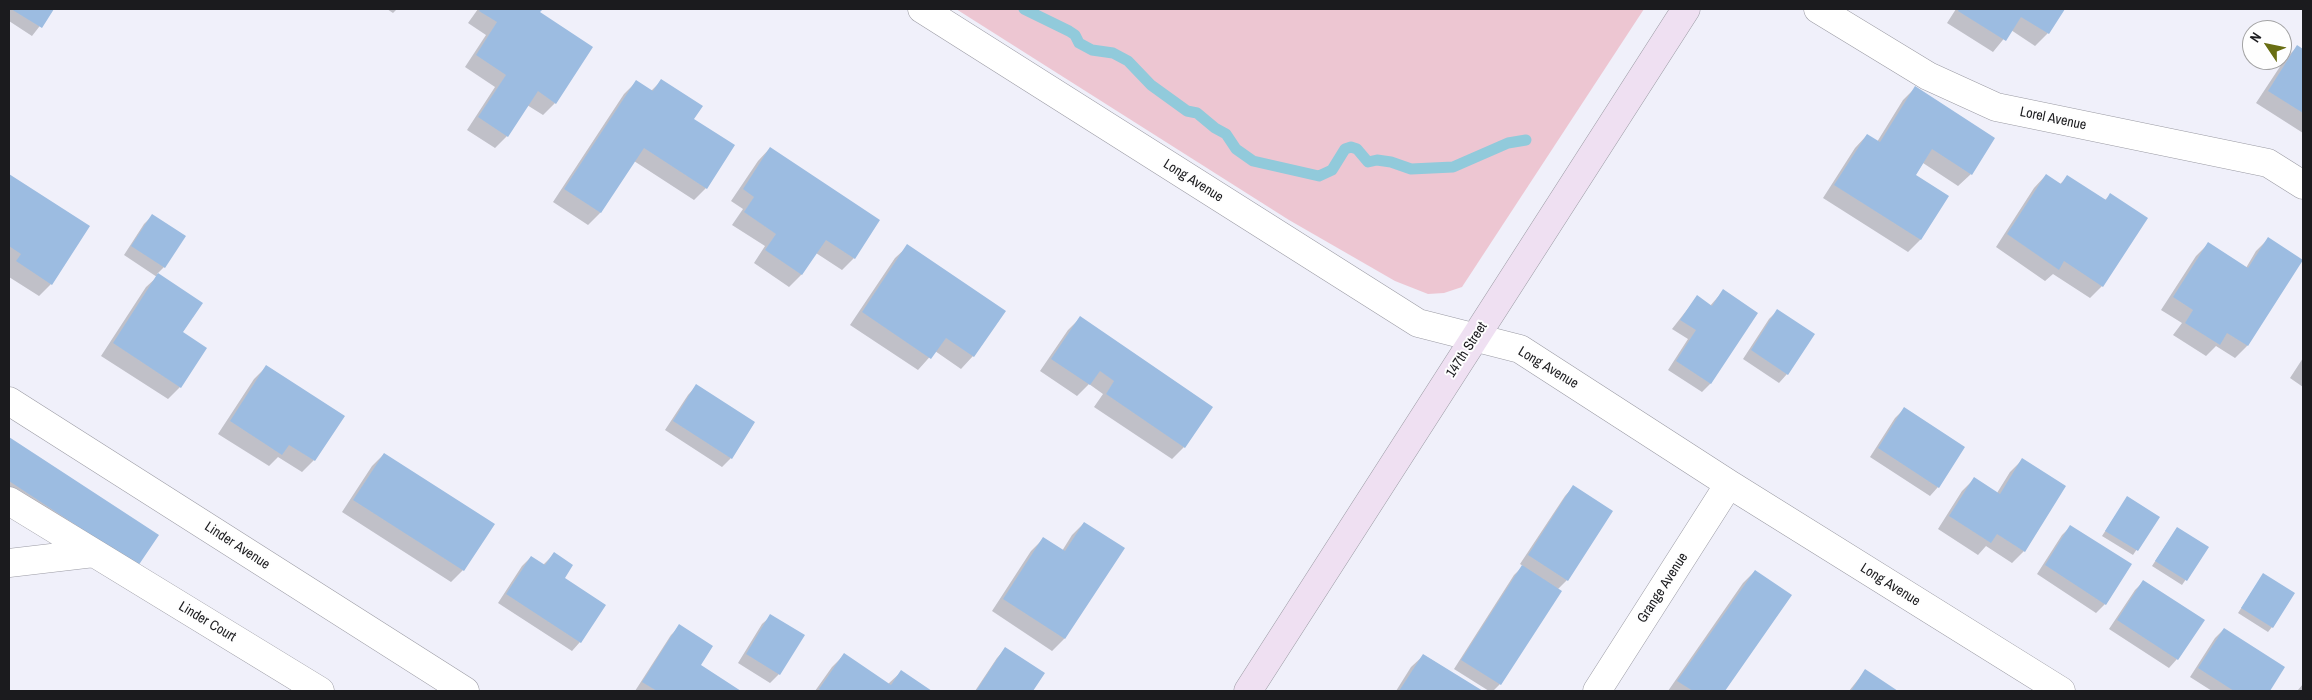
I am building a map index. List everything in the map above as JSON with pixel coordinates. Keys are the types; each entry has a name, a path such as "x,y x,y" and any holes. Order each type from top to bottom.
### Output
{"main road":[{"name":"147th Street","path":"1248,691 1686,9"}],"street":[{"name":"Long Avenue","path":"922,9 1418,323 1520,349 1729,484 2061,691"},
{"name":"Lorel Avenue","path":"1818,9 1928,76 1996,107 2268,163 2303,185"},
{"name":"Linder Avenue","path":"9,401 465,691"},
{"name":"Grange Avenue","path":"1597,691 1729,484"},
{"name":"Linder Court","path":"9,501 320,691"},
{"path":"9,563 94,553"}],"shaded area":[{"path":"956,9 1644,9 1462,287 1444,293 1428,294 1395,281 1289,220"}],"building":[{"path":"11,9 54,9 42,28"},
{"path":"481,9 543,9 540,12 593,47 556,104 538,91 508,137 478,117 506,75 476,55 497,22 479,11"},
{"path":"1959,9 2065,9 2049,34 2021,17 2006,41 1958,11"},
{"path":"2297,45 2303,49 2303,113 2268,91 2281,70 2292,70 2292,53"},
{"path":"661,79 703,106 694,119 735,145 707,189 644,148 601,213 564,189 636,80 653,91"},
{"path":"1915,86 1995,138 1972,175 1932,149 1916,175 1949,196 1921,240 1834,185 1867,134 1880,142"},
{"path":"770,147 880,220 855,259 826,240 802,275 765,250 776,234 744,212 754,197 743,189"},
{"path":"9,174 90,226 52,285 16,261 21,254 9,246"},
{"path":"2046,174 2061,184 2067,175 2106,200 2110,193 2148,218 2103,287 2064,261 2059,270 2007,234"},
{"path":"152,214 186,236 165,268 131,246"},
{"path":"2268,237 2303,260 2248,346 2227,333 2220,345 2185,323 2193,310 2173,297 2208,242 2248,268"},
{"path":"907,244 1006,311 974,357 946,338 931,359 862,312"},
{"path":"158,273 203,303 183,332 207,348 181,388 113,343"},
{"path":"1723,289 1758,313 1711,384 1676,361 1696,330 1680,320 1697,295 1712,306"},
{"path":"1777,309 1815,334 1788,375 1751,350"},
{"path":"1080,316 1213,407 1185,448 1106,394 1114,381 1100,371 1090,385 1051,359"},
{"path":"266,365 345,416 315,461 289,445 282,455 230,421"},
{"path":"696,384 755,422 732,459 673,421"},
{"path":"1904,407 1965,447 1939,488 1878,448"},
{"path":"9,437 159,535 138,566 9,481"},
{"path":"384,453 495,524 464,571 353,500"},
{"path":"2022,458 2066,486 2025,552 1997,534 1991,543 1949,516 1974,477 2000,494"},
{"path":"1573,485 1613,511 1568,581 1528,555"},
{"path":"2127,496 2160,517 2138,551 2105,531"},
{"path":"1084,522 1125,548 1065,639 1003,599 1043,537 1065,551"},
{"path":"2070,525 2132,564 2106,605 2045,565"},
{"path":"2177,527 2209,547 2187,581 2155,561"},
{"path":"554,552 573,565 565,578 606,605 581,643 506,594 531,556 545,565"},
{"path":"1522,565 1562,591 1501,685 1461,660"},
{"path":"1755,570 1792,595 1725,691 1693,691 1677,681"},
{"path":"2263,573 2295,593 2273,628 2241,608"},
{"path":"2143,580 2205,620 2178,660 2117,620"},
{"path":"770,614 805,635 780,675 746,654"},
{"path":"679,624 713,646 701,665 741,691 657,691 642,682"},
{"path":"2224,628 2285,667 2270,691 2234,691 2198,668"},
{"path":"1005,647 1045,673 1033,691 976,691"},
{"path":"844,653 891,685 901,670 932,691 822,691 819,689"},
{"path":"1423,654 1483,691 1399,691"},
{"path":"1865,669 1898,691 1851,691"}],"waterway":[{"path":"1024,9 1069,31 1075,35 1079,43 1092,50 1113,53 1128,61 1151,85 1187,111 1197,113 1215,128 1226,134 1236,149 1253,161 1319,176 1332,170 1345,149 1351,147 1357,149 1368,162 1377,160 1391,162 1411,169 1453,167 1508,143 1526,140"}]}
